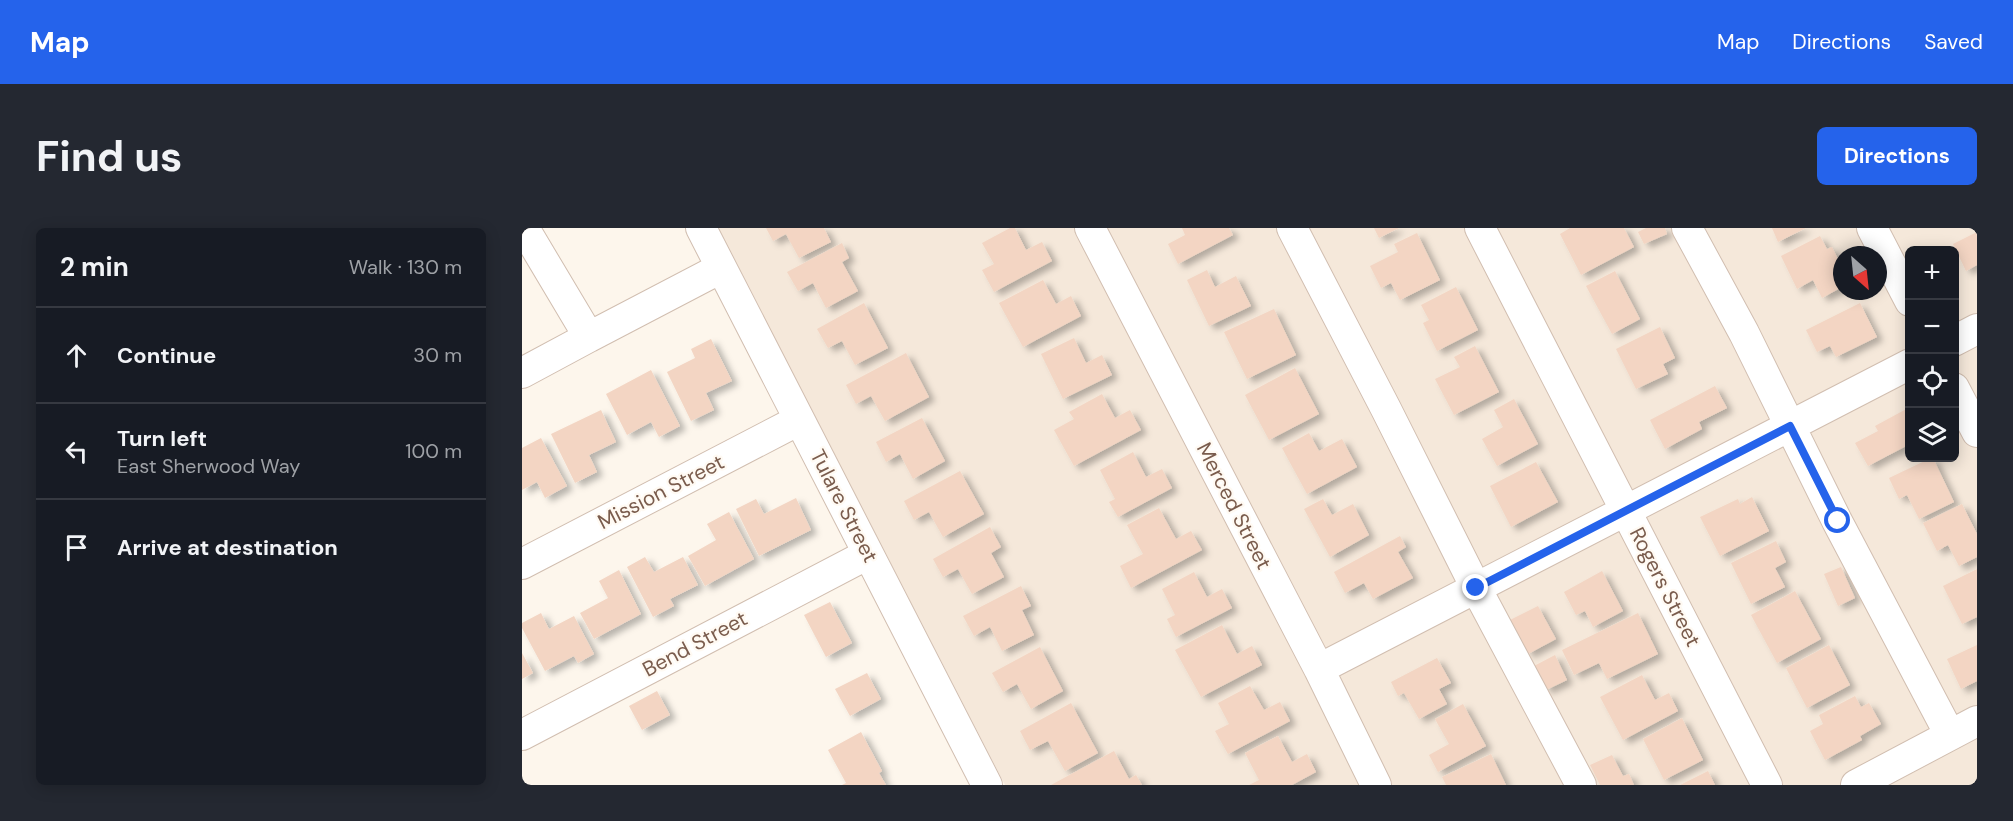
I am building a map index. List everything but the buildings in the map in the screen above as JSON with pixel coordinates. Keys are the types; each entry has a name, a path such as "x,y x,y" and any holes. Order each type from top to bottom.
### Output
{"street":[{"path":"524,228 590,338"},
{"name":"Tulare Street","path":"700,228 987,785"},
{"name":"Merced Street","path":"1090,228 1376,785"},
{"path":"1292,228 1476,588 1581,785"},
{"name":"Rogers Street","path":"1480,228 1767,785"},
{"path":"1687,228 1744,333 1843,531 1950,735"},
{"path":"1872,228 1909,300"},
{"path":"522,373 721,268"},
{"path":"1959,338 1977,329"},
{"path":"1318,669 1905,367"},
{"path":"1959,398 1977,432"},
{"name":"Mission Street","path":"522,564 799,420"},
{"name":"Bend Street","path":"522,735 868,554"},
{"path":"1856,785 1977,722"}],"shaded area":[{"path":"718,228 1977,228 1977,785 1005,785"}],"route":[{"path":"1476,588 1790,426 1838,521"}]}
